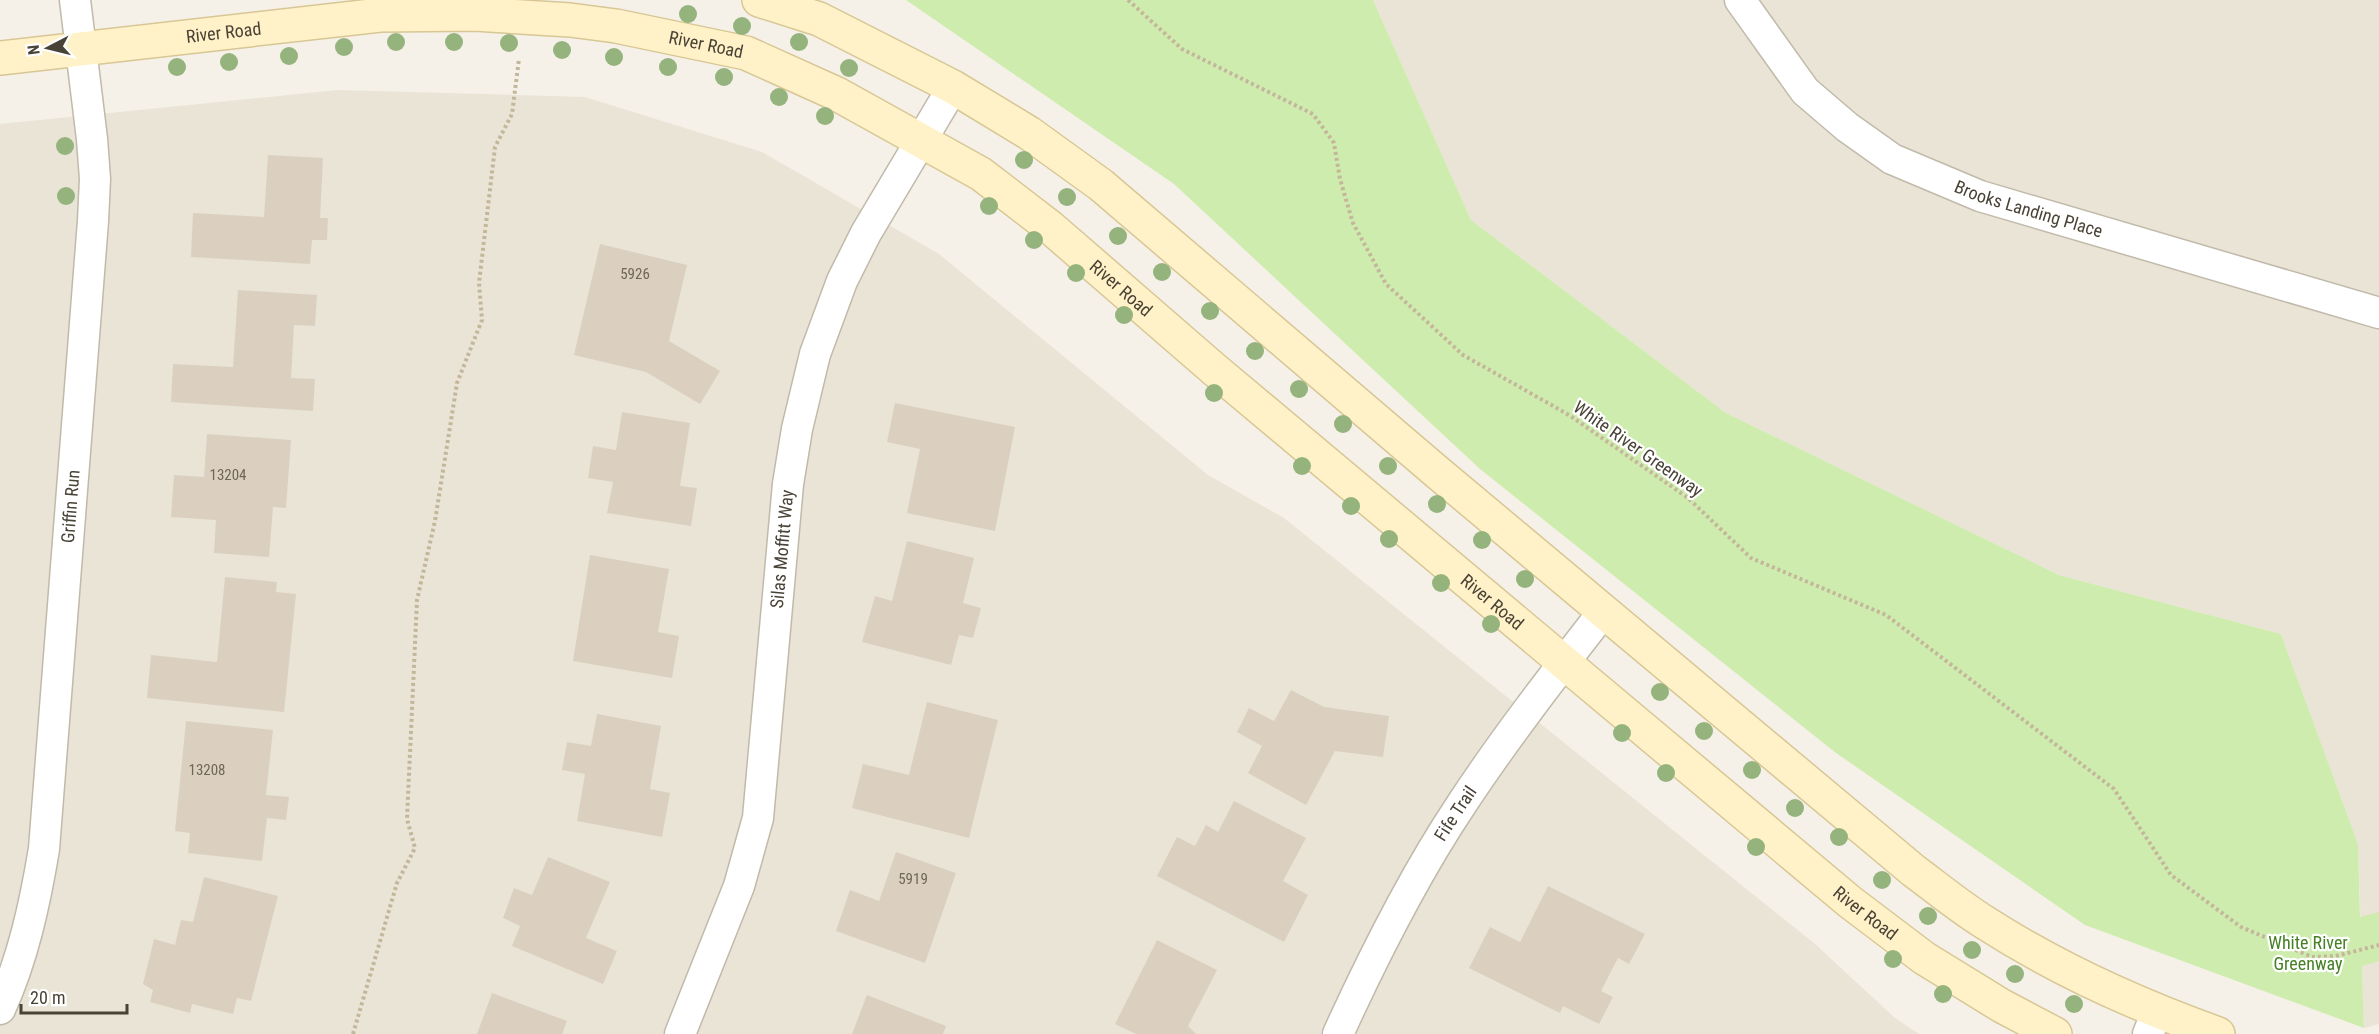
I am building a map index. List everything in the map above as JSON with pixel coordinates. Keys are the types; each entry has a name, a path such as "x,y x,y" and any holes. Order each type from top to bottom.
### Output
{"main road":[{"path":"759,0 819,19 952,87 1029,133 1101,185 1437,472 1914,871 1984,922 2085,978 2153,1023 2218,1034"},
{"name":"River Road","path":"0,58 380,15 474,14 570,20 627,28 746,53 837,94 981,174 1050,227 1215,370 1850,902 1924,958 2002,1006 2055,1034"}],"street":[{"name":"Griffin Run","path":"0,1009 20,954 35,901 45,837 93,221 95,179 75,0"},
{"name":"Brooks Landing Place","path":"1740,0 1805,91 1847,127 1892,159 1980,196 2379,313"},
{"name":"Silas Moffitt Way","path":"680,1034 740,886 758,818 788,484 797,429 815,354 842,280 866,233 952,87"},
{"name":"Fife Trail","path":"1338,1034 1381,942 1460,806 1538,696 1604,611"}],"path":[{"name":"White River Greenway","path":"1128,0 1182,49 1313,114 1334,143 1340,179 1353,223 1386,284 1463,355 1569,415 1688,498 1751,558 1886,615 2114,789 2171,875 2241,927 2312,957 2336,956 2379,945"},
{"path":"353,1034 397,884 415,849 407,819 417,600 435,521 457,383 482,320 479,283 495,147 512,114 519,59"}],"shaded area":[{"path":"1373,0 2379,0 2379,1024 2364,1028 2358,844 2281,634 2059,575 1726,413 1471,220"},
{"path":"338,90 585,97 762,152 939,254 1208,475 1284,518 1815,944 1895,1018 1919,1034 0,1034 0,124"}],"green space":[{"path":"906,0 1373,0 1471,220 1726,413 2059,575 2281,634 2358,844 2360,917 2379,912 2379,961 2362,966 2364,1028 2085,925 1836,753 1480,469 1174,184"}],"building":[{"path":"268,155 323,158 320,218 328,218 327,240 312,240 310,264 191,257 193,213 264,217"},
{"path":"600,244 687,265 669,341 720,371 700,404 646,372 574,355"},
{"path":"238,290 317,295 315,326 294,325 291,378 315,379 313,411 171,402 173,364 233,367"},
{"path":"895,403 1015,427 995,531 907,513 920,449 887,442"},
{"path":"622,412 690,423 680,486 697,488 691,526 607,513 613,482 588,478 593,446 616,450"},
{"path":"207,434 291,440 286,508 273,507 269,557 214,553 216,520 171,517 174,475 204,477"},
{"path":"907,541 974,558 963,603 981,608 973,638 959,635 951,665 862,642 875,596 892,601"},
{"path":"590,555 669,569 658,632 679,636 672,678 573,661"},
{"path":"225,577 277,582 276,592 296,594 284,712 147,698 151,655 217,662"},
{"path":"1291,690 1324,707 1389,716 1383,757 1335,751 1306,805 1248,773 1262,746 1237,732 1249,708 1274,721"},
{"path":"927,702 998,720 969,838 852,808 863,764 909,775"},
{"path":"597,714 661,726 650,789 670,793 662,837 577,821 585,774 562,770 567,742 591,746"},
{"path":"186,721 273,730 266,795 289,797 286,820 267,818 262,861 188,853 190,833 175,831"},
{"path":"1234,801 1306,838 1283,881 1308,895 1284,942 1157,876 1177,837 1195,846 1206,825 1218,832"},
{"path":"896,852 956,873 925,963 836,931 850,890 879,901"},
{"path":"548,857 610,882 586,938 617,951 603,984 512,946 520,926 503,918 514,888 532,895"},
{"path":"204,877 278,896 251,1001 237,998 233,1014 192,1004 190,1013 150,1002 153,990 143,984 154,939 175,945 181,920 193,922"},
{"path":"1548,886 1645,934 1629,964 1618,958 1601,991 1613,997 1599,1024 1563,1006 1560,1013 1469,968 1490,927 1520,942"},
{"path":"1157,940 1217,970 1188,1026 1196,1034 1136,1034 1115,1024"},
{"path":"492,993 567,1021 562,1034 477,1034"},
{"path":"867,995 946,1026 943,1034 852,1034"}]}
